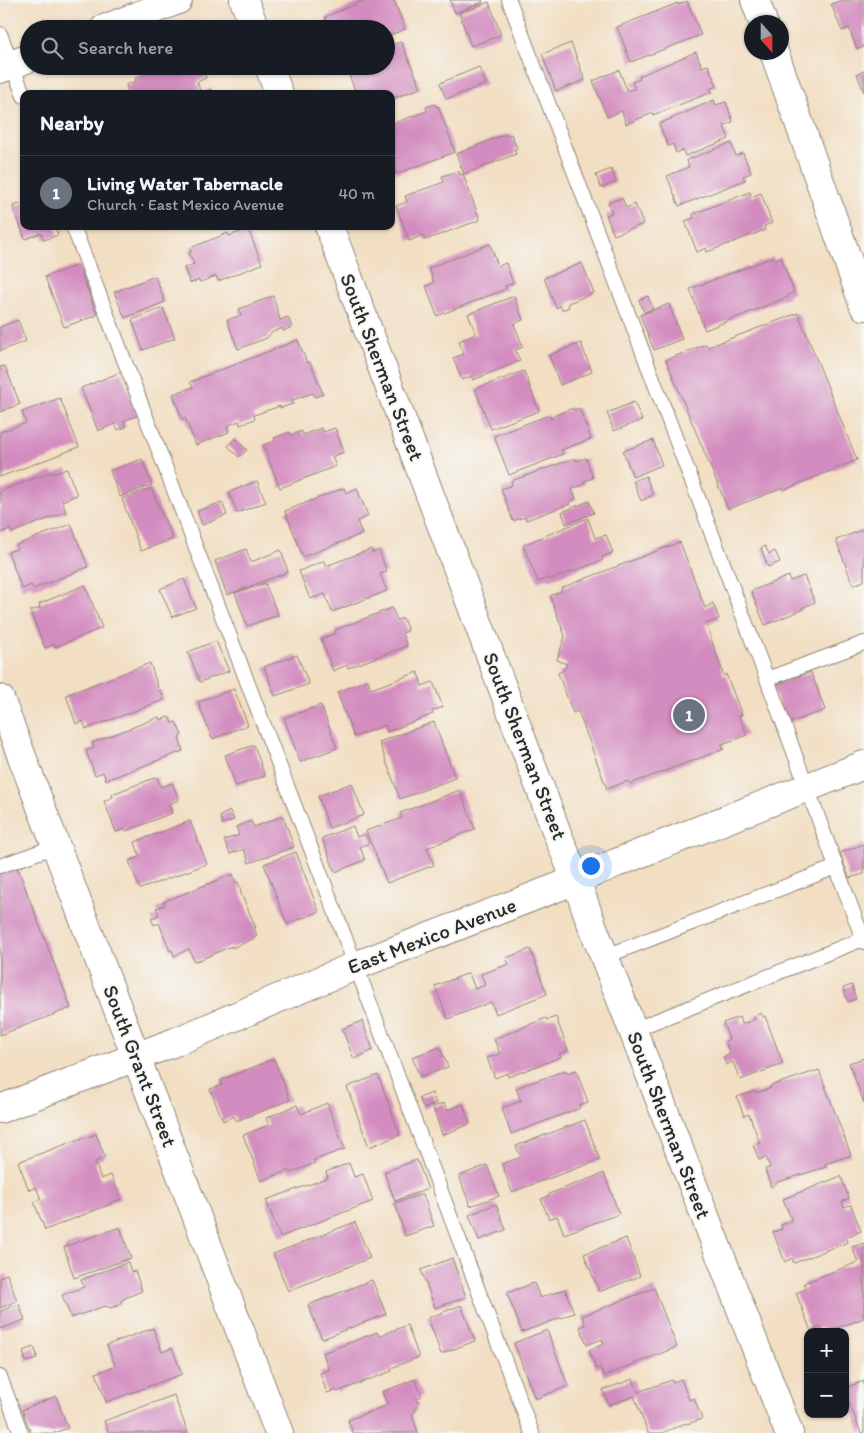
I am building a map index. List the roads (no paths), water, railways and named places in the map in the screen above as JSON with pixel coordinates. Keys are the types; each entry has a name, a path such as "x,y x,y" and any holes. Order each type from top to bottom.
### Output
{"street":[{"path":"127,20 178,0"},
{"path":"244,0 252,20"},
{"path":"755,0 760,15"},
{"path":"777,60 864,306"},
{"path":"272,75 278,90"},
{"name":"South Sherman Street","path":"331,230 604,957 789,1433"},
{"name":"South Grant Street","path":"0,699 279,1433"},
{"name":"East Mexico Avenue","path":"0,1109 136,1057 355,966 864,765"}],"lane":[{"path":"509,0 767,679 863,941 633,1030"},
{"path":"0,34 22,90"},
{"path":"76,230 532,1433"},
{"path":"767,679 864,643"},
{"path":"0,866 56,846"},
{"path":"604,957 836,867"},
{"path":"0,1377 21,1433"}],"place":[{"name":"Living Water Tabernacle","path":"689,715"}]}
